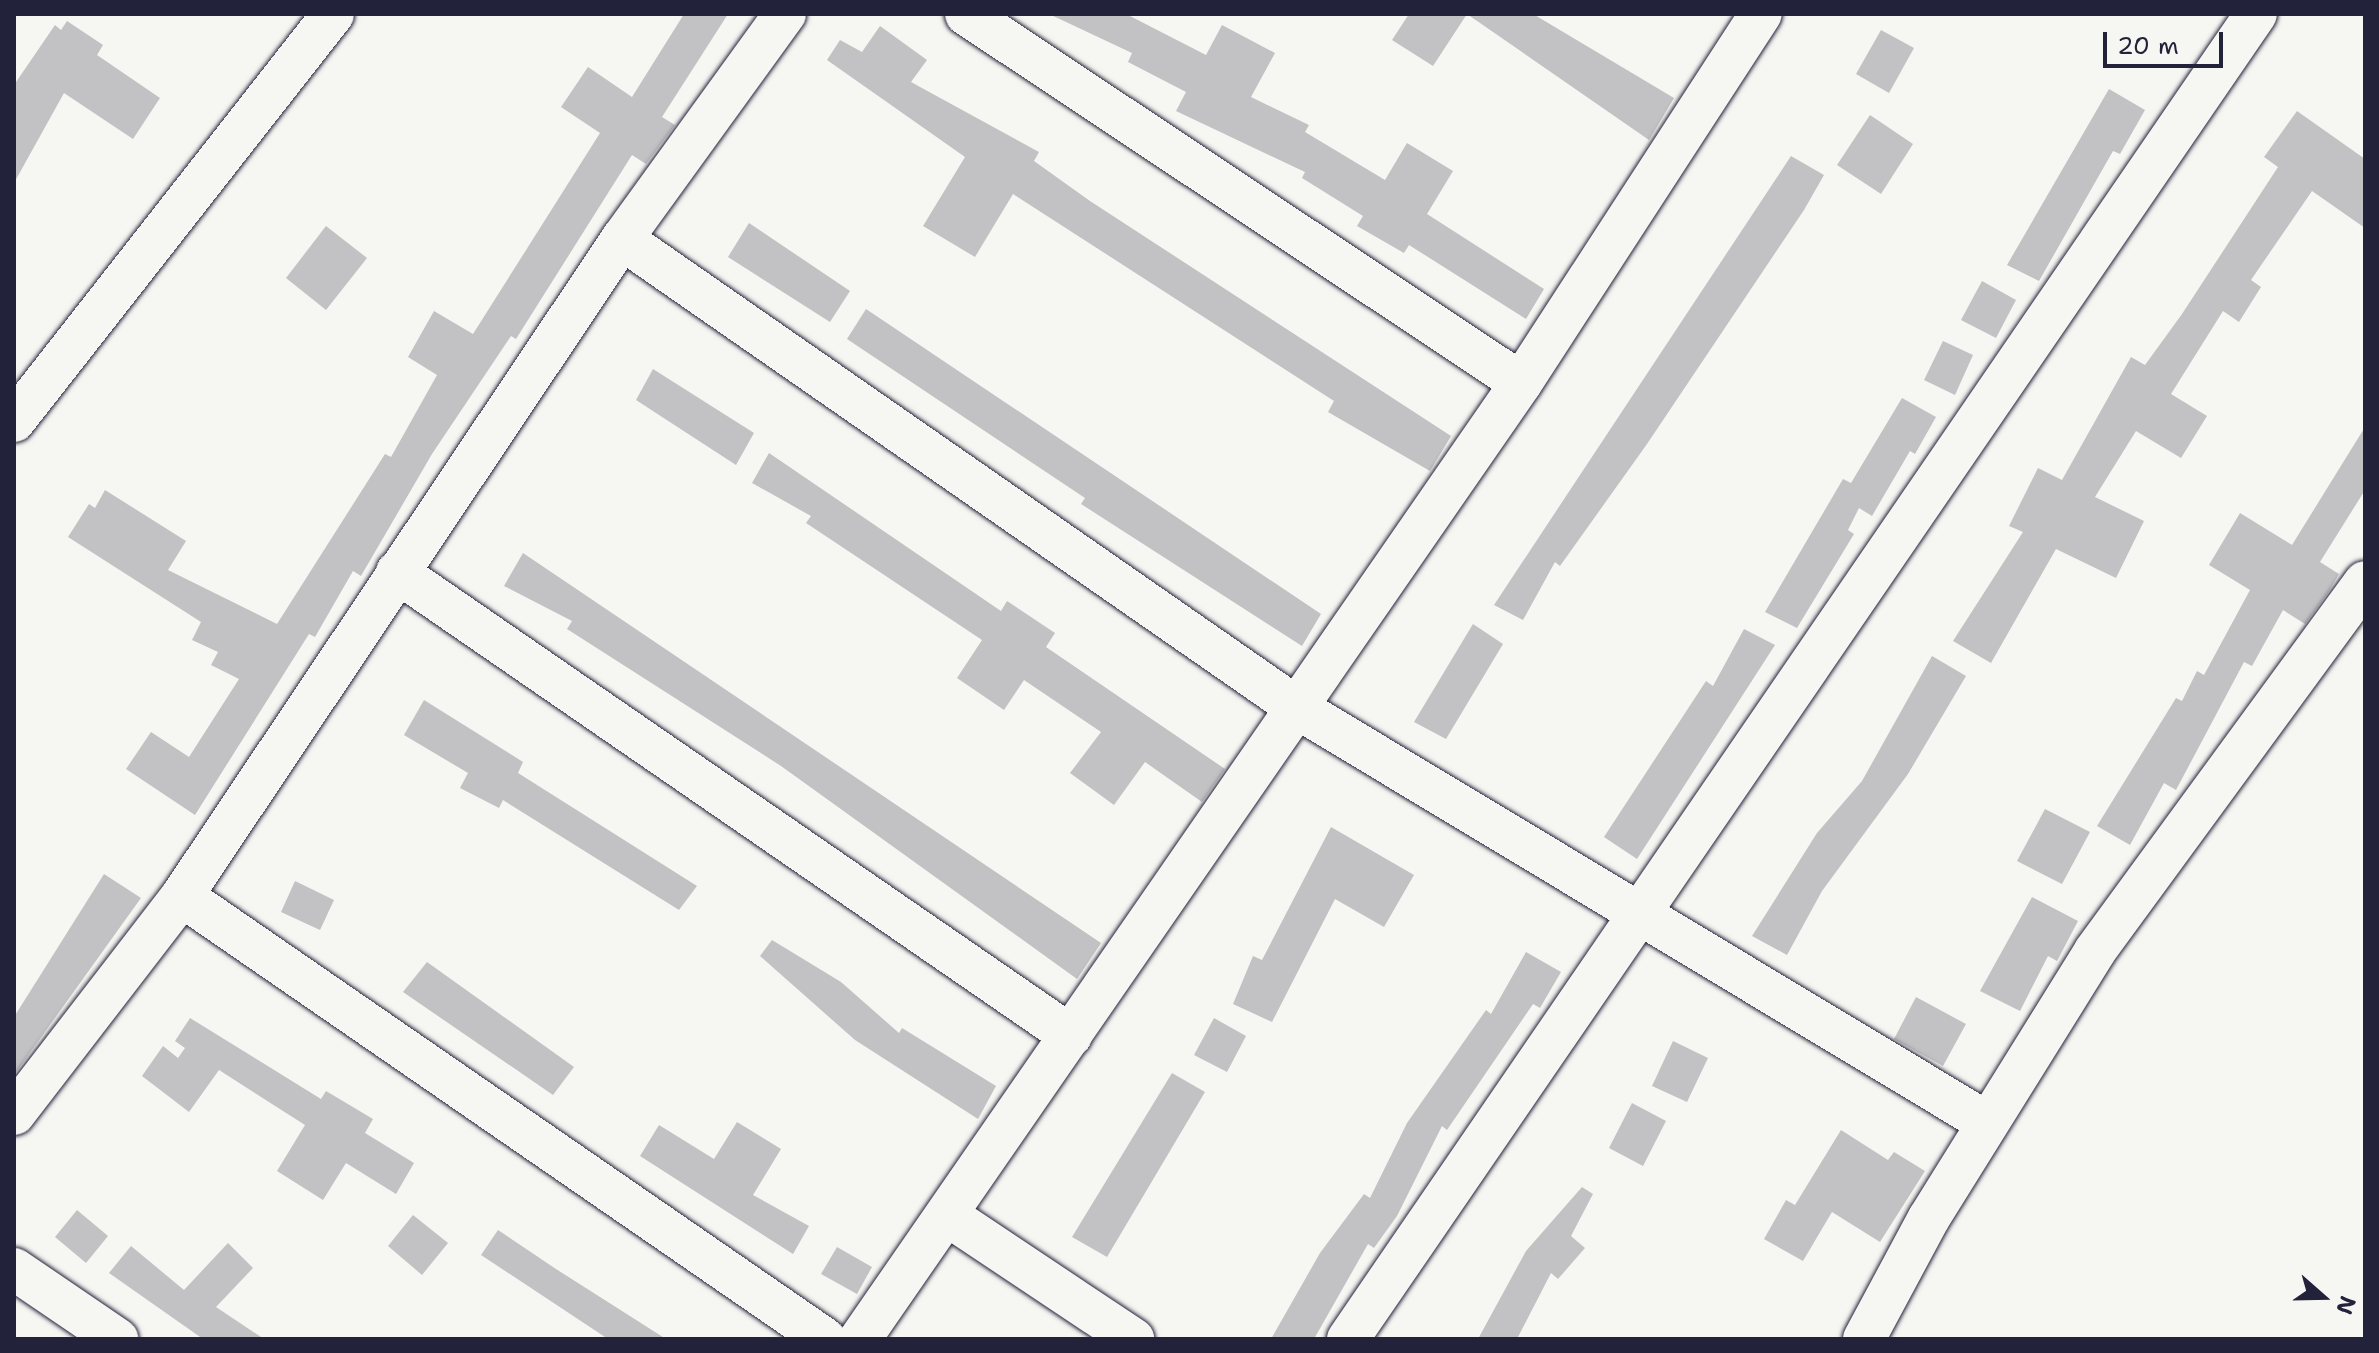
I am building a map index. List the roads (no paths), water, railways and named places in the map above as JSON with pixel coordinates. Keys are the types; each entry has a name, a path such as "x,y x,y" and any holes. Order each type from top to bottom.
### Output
{"street":[{"path":"14,421 333,14"},
{"path":"14,1114 182,896 622,239 785,14"},
{"path":"966,14 1521,383"},
{"path":"860,1339 1299,709 1521,383 1761,14"},
{"path":"1348,1339 2256,14"},
{"path":"622,239 1299,709 1638,919 1986,1122"},
{"path":"397,572 1071,1036"},
{"path":"1864,1339 1986,1122 2095,951 2365,582"},
{"path":"182,896 825,1339"},
{"path":"947,1215 1133,1339"},
{"path":"14,1269 117,1339"}]}
